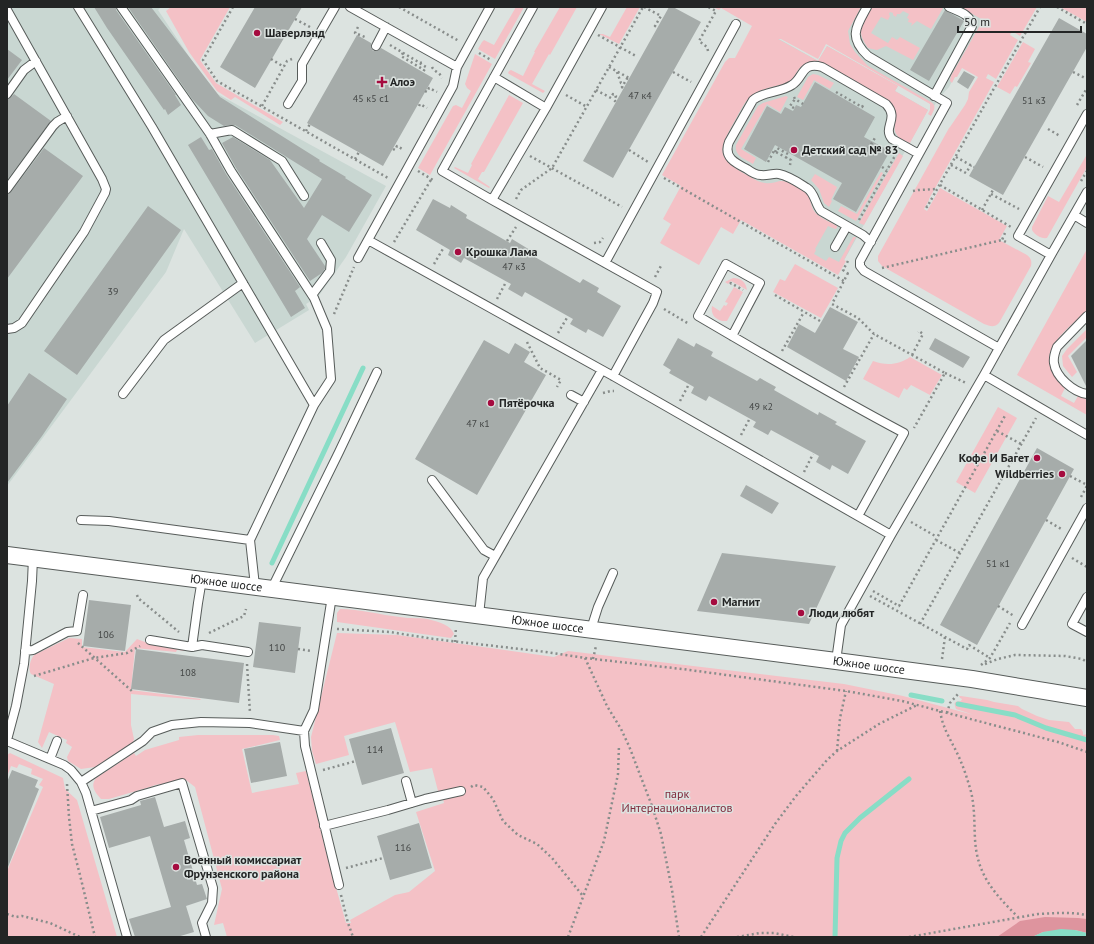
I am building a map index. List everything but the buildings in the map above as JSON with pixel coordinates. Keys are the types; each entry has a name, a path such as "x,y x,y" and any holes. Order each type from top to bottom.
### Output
{"street":[{"name":"Южное шоссе","path":"7,555 836,661 1087,698"}],"lane":[{"path":"78,7 152,127 314,405"},
{"path":"121,7 210,134 231,171 312,296 327,329 331,379 314,405 250,540 255,586"},
{"path":"288,104 302,81 302,64 335,7"},
{"path":"350,7 457,67"},
{"path":"358,258 453,86 457,67 490,7"},
{"path":"533,7 442,171 657,292 653,303 613,376"},
{"path":"492,200 546,108 602,7"},
{"path":"867,7 855,33 856,41 861,50 868,56 947,104 860,261 860,266 864,271 998,348"},
{"path":"934,96 972,26 970,18 949,7"},
{"path":"7,10 102,179 106,189 84,232 22,322 14,328 7,329"},
{"path":"605,263 736,24"},
{"path":"376,46 386,27"},
{"path":"7,94 24,70 36,61"},
{"path":"871,242 863,235 821,211 809,189 781,174 761,176 734,162 727,150 729,142 753,100 759,95 790,86 795,83 804,70 816,66 822,67 886,104 892,115 888,133 892,139 919,154"},
{"path":"494,77 546,108"},
{"path":"1051,255 1018,236 1087,114"},
{"path":"7,189 53,126 67,116"},
{"path":"210,134 232,130 282,161 304,196"},
{"path":"836,661 841,625 1087,192"},
{"path":"1074,215 1087,223"},
{"path":"835,247 847,226"},
{"path":"368,240 613,376 891,535"},
{"path":"312,296 330,270 331,260 321,243"},
{"path":"732,336 760,283 726,264 698,316 732,336 839,398 904,433 858,516"},
{"path":"123,394 164,340 243,283"},
{"path":"1087,316 1057,347 1054,353 1056,371 1073,388 1082,394 1087,394"},
{"path":"479,615 483,578 602,370"},
{"path":"272,588 377,372"},
{"path":"984,375 1087,435"},
{"path":"571,395 584,402"},
{"path":"432,480 484,550 495,556"},
{"path":"1022,624 1087,508"},
{"path":"81,520 110,521 250,540"},
{"path":"33,558 24,664 16,706 7,740 64,765 71,770 81,782 86,793 127,937"},
{"path":"591,629 598,607 613,574"},
{"path":"192,647 202,579"},
{"path":"25,651 34,650 68,632 77,631 83,594"},
{"path":"332,596 314,710 304,731 305,746 339,885"},
{"path":"1087,597 1072,624 1087,632"},
{"path":"150,640 192,647 202,645 248,652"},
{"path":"81,782 140,744 152,732 172,725 200,722 250,723 304,731"},
{"path":"50,759 58,741"},
{"path":"406,781 412,803"},
{"path":"91,811 131,800 136,796 182,783 213,888 212,903 202,923 206,937"},
{"path":"324,826 425,799 461,792"}],"path":[{"path":"399,7 461,42"},
{"path":"509,210 521,190 552,168 643,7 661,16 655,26 658,27"},
{"path":"708,7 716,12 699,41 707,47 708,52"},
{"path":"926,206 927,207 939,187 1040,7"},
{"path":"1057,7 1087,24"},
{"path":"295,19 310,28"},
{"path":"358,27 355,32 365,38 364,39"},
{"path":"589,30 636,56"},
{"path":"387,44 403,53 420,63 426,67 424,71 401,56 403,53"},
{"path":"476,51 500,66"},
{"path":"271,59 284,67"},
{"path":"420,63 424,62 431,66 433,70 441,75 442,82"},
{"path":"609,67 629,78 624,84 623,88"},
{"path":"617,71 621,83 624,84"},
{"path":"673,72 691,82"},
{"path":"1073,72 1087,79"},
{"path":"688,88 695,76"},
{"path":"425,91 427,92 429,88 437,93"},
{"path":"434,98 439,88"},
{"path":"1076,108 1087,88"},
{"path":"556,89 587,107"},
{"path":"596,90 611,98 613,94 616,96 614,100 616,102"},
{"path":"794,92 795,99 803,104"},
{"path":"794,100 790,106 794,108"},
{"path":"426,111 431,103"},
{"path":"418,106 420,104 424,108"},
{"path":"306,131 310,124"},
{"path":"1048,129 1060,136 1057,142"},
{"path":"864,147 868,149 878,132"},
{"path":"875,138 880,141"},
{"path":"393,149 395,150 397,146 404,150"},
{"path":"765,166 777,148 788,154 786,158"},
{"path":"857,224 898,151 904,154 906,158 910,149"},
{"path":"521,150 632,213"},
{"path":"629,150 647,161 643,167"},
{"path":"355,159 359,152"},
{"path":"775,152 790,160 790,167"},
{"path":"951,164 966,173 972,166 956,157"},
{"path":"1025,157 1043,167 1040,173"},
{"path":"409,166 437,182"},
{"path":"882,167 887,170"},
{"path":"388,250 431,178"},
{"path":"665,179 844,281"},
{"path":"916,185 912,192 939,187 1020,232"},
{"path":"982,210 993,190"},
{"path":"991,194 1018,210 1022,203"},
{"path":"621,206 625,200"},
{"path":"1002,240 1012,221"},
{"path":"507,241 516,226 522,230"},
{"path":"591,243 594,244 600,242 606,233"},
{"path":"390,239 401,245"},
{"path":"881,268 1002,240 1014,246"},
{"path":"427,260 434,264 444,247"},
{"path":"850,256 843,270 855,277"},
{"path":"327,329 358,258"},
{"path":"878,265 887,272"},
{"path":"848,273 832,304 858,318 874,334 945,373 966,383 967,382"},
{"path":"503,303 496,300 506,282"},
{"path":"775,295 820,321"},
{"path":"663,309 691,325"},
{"path":"780,355 804,312"},
{"path":"564,337 558,334 568,316"},
{"path":"912,355 923,334 919,331 918,332"},
{"path":"844,388 874,334"},
{"path":"532,344 526,340 540,368 561,380 557,387"},
{"path":"904,433 914,427 945,373"},
{"path":"679,402 689,384"},
{"path":"601,395 611,391 616,392"},
{"path":"873,591 899,606 1006,414"},
{"path":"920,624 1036,418 1030,414"},
{"path":"740,436 750,418"},
{"path":"997,431 1021,444"},
{"path":"810,475 804,472 813,454"},
{"path":"1070,476 1087,485"},
{"path":"902,516 960,553"},
{"path":"1046,520 1063,530"},
{"path":"1062,552 1087,567"},
{"path":"867,601 876,585"},
{"path":"137,595 138,598 188,638 192,647 202,637 244,616 246,610"},
{"path":"870,596 966,649 969,645 990,658"},
{"path":"998,606 1014,616"},
{"path":"328,620 337,629 390,632 454,642 682,669 902,700 1058,742 1087,752"},
{"path":"454,623 456,627 454,642"},
{"path":"68,632 94,658 133,692"},
{"path":"942,662 945,637"},
{"path":"20,682 39,674 94,658 127,653 150,640"},
{"path":"248,652 247,660 250,723"},
{"path":"981,665 1015,655 1065,656 1082,659 1087,662"},
{"path":"585,658 607,706 629,746 652,806 661,834 679,937"},
{"path":"836,752 840,718 846,691"},
{"path":"947,713 950,703 957,694 963,695"},
{"path":"701,937 775,824 796,796 817,772 836,752 879,724 917,705"},
{"path":"940,711 944,726 961,762 970,786 973,799 975,842 983,873 992,890 1018,917"},
{"path":"568,937 604,841 618,774 619,745"},
{"path":"312,774 356,761"},
{"path":"71,770 67,781 71,838 95,937"},
{"path":"461,792 474,786 483,786 493,799 503,821 518,835 537,844 547,853 583,896"},
{"path":"336,871 383,858"},
{"path":"339,885 353,937"},
{"path":"909,937 1018,917 1059,913 1078,913 1087,915"},
{"path":"7,914 50,923 80,937"},
{"path":"737,937 774,933 794,937"}],"shaded area":[{"path":"7,7 161,7 158,10 212,91 386,186 346,257 318,297 306,304 309,310 255,343 184,229 166,272 7,486"},
{"path":"853,7 962,7 985,20 949,87 934,106 829,44"},
{"name":"Детский сад № 83","path":"777,38 818,61 827,46 898,86 895,91 928,110 837,273 668,177"},
{"path":"1045,917 1087,919 1087,933 1075,930 1043,932 1032,937 997,937 1020,921"},
{"path":"1061,929 1087,933 1087,937 1032,937 1043,932"}],"green space":[{"path":"171,7 230,7 200,60 216,83 283,122 280,125 235,97 231,100 217,91 189,52 166,11"},
{"path":"516,7 524,7 495,59 478,49 484,40 494,45"},
{"path":"560,7 577,7 532,84 545,91 543,93 508,73 511,70 523,76 534,52"},
{"path":"627,7 640,7 619,44 599,34 610,37"},
{"path":"713,7 861,7 848,31 850,44 855,52 868,66 934,105 931,116 928,114 930,104 826,44 818,59 781,39 778,39 818,61 827,46 898,86 895,91 928,110 910,143 901,139 896,134 894,107 889,101 824,63 810,62 800,67 788,83 767,88 753,95 740,111 728,133 723,146 723,152 724,157 728,162 743,173 759,181 769,183 783,181 796,186 807,194 814,211 821,218 837,226 835,229 828,226 815,249 814,254 826,261 829,257 839,262 853,237 856,237 844,260 846,261 838,275 741,220 733,234 721,227 699,265 660,243 671,224 663,219 681,186 662,175 725,62 729,58 735,58 752,26 721,8 719,10"},
{"path":"871,7 943,8 931,29 917,21 911,26 912,23 908,22 909,19 907,18 909,14 903,11 900,14 897,14 896,17 890,12 888,20 881,17 871,33 888,43 892,37 897,40 900,37 920,48 913,60 886,46 877,50 868,48 862,36 861,27"},
{"path":"960,7 1037,7 1020,36 1012,31 1010,35 1018,40 996,79 988,74 986,78 994,82 924,209 927,211 940,188 1007,226 999,240 1030,258 1031,266 999,323 994,326 984,324 882,266 878,261 878,256 949,128 965,105 969,92 978,77 962,68 952,83 950,81 951,76 983,20"},
{"path":"1060,7 1087,7 1087,22"},
{"path":"1023,42 1035,49 1028,62 1031,63 1017,87 1015,86 1010,94 997,87"},
{"path":"475,54 492,64 430,175 418,168 453,106 456,105 462,108 471,91 465,84"},
{"path":"813,74 834,83 830,89 814,80 803,100 797,97 808,77"},
{"path":"509,95 523,103 484,172 482,172 478,179 490,187 489,188 454,168 455,167 468,173 472,165 471,164"},
{"path":"786,96 788,97 780,112 767,104 741,149 756,158 753,164 738,155 736,145 758,106"},
{"path":"899,153 903,156 864,225 859,223"},
{"path":"1086,156 1087,167 1047,238 1038,236 1032,230 1032,227 1048,196 1059,202"},
{"path":"881,172 883,173 856,221 838,211 841,206 857,214"},
{"path":"815,174 837,187 829,207 824,203 819,189 811,180"},
{"path":"1087,249 1087,310 1068,328 1053,346 1050,355 1050,365 1055,376 1065,388 1061,396 1074,403 1078,396 1087,399 1087,415 1017,375"},
{"path":"795,264 838,288 821,318 773,292 780,279 785,281"},
{"path":"733,278 743,281 747,290 731,281 728,284 725,282"},
{"path":"734,287 743,292 727,321 715,318 712,313 712,306 720,311 724,305 726,306 728,303 725,302"},
{"path":"1087,329 1087,337 1068,356 1077,372 1072,377 1063,366 1062,356"},
{"path":"910,357 942,375 930,395 911,385 907,390 904,388 899,398 863,379 873,361 883,364 892,364 901,362"},
{"path":"998,407 1017,418 975,493 956,482"},
{"path":"340,609 404,618 427,619 444,624 450,628 454,634 451,638 337,622 337,613"},
{"name":"парк Интернационалистов","path":"337,633 397,635 554,657 568,651 844,684 903,696 974,715 956,709 955,703 961,701 962,699 959,696 961,696 1018,706 1037,716 1049,720 1069,722 1075,729 1081,729 1083,735 1087,734 1087,937 227,937 223,923 214,925 222,889 195,787 186,780 155,785 109,799 101,799 94,789 94,781 96,778 134,753 136,756 145,750 179,740 179,737 198,735 279,736 280,740 242,749 252,793 299,784 296,773 306,771 326,852 346,923 351,923 350,920 395,895 409,892 435,871 416,812 444,803 441,791 438,791 432,768 410,772 395,722 344,736 349,755 316,764 312,751 311,737"},
{"path":"69,638 82,639 82,647 125,652 137,639 150,644 185,648 185,651 177,650 176,652 135,648 131,690 201,699 131,694 131,725 134,739 133,742 95,767 81,769 68,761 67,757 72,747 66,743 67,740 49,732 42,748 38,742 54,684 31,674 30,670 34,655"},
{"path":"10,753 63,778 65,789 77,800 117,937 7,937 7,871 43,787 39,785 43,779 31,774 32,769 19,764 17,768 11,766 7,774 7,755"}],"waterway":[{"path":"272,563 363,368"},
{"path":"911,695 942,701"},
{"path":"958,704 1015,715 1046,728 1087,740"},
{"path":"835,937 837,858 841,841 845,833 860,818 909,779"}],"place":[{"name":"Шаверлэнд","path":"257,33"},
{"name":"Алоэ","path":"382,82"},
{"name":"Детский сад № 83","path":"794,150"},
{"name":"Крошка Лама","path":"458,252"},
{"name":"Пятёрочка","path":"491,403"},
{"name":"Кофе И Багет","path":"1037,458"},
{"name":"Wildberries","path":"1062,474"},
{"name":"Магнит","path":"714,602"},
{"name":"Люди любят","path":"801,613"},
{"name":"Военный комиссариат Фрунзенского района","path":"176,867"}]}
